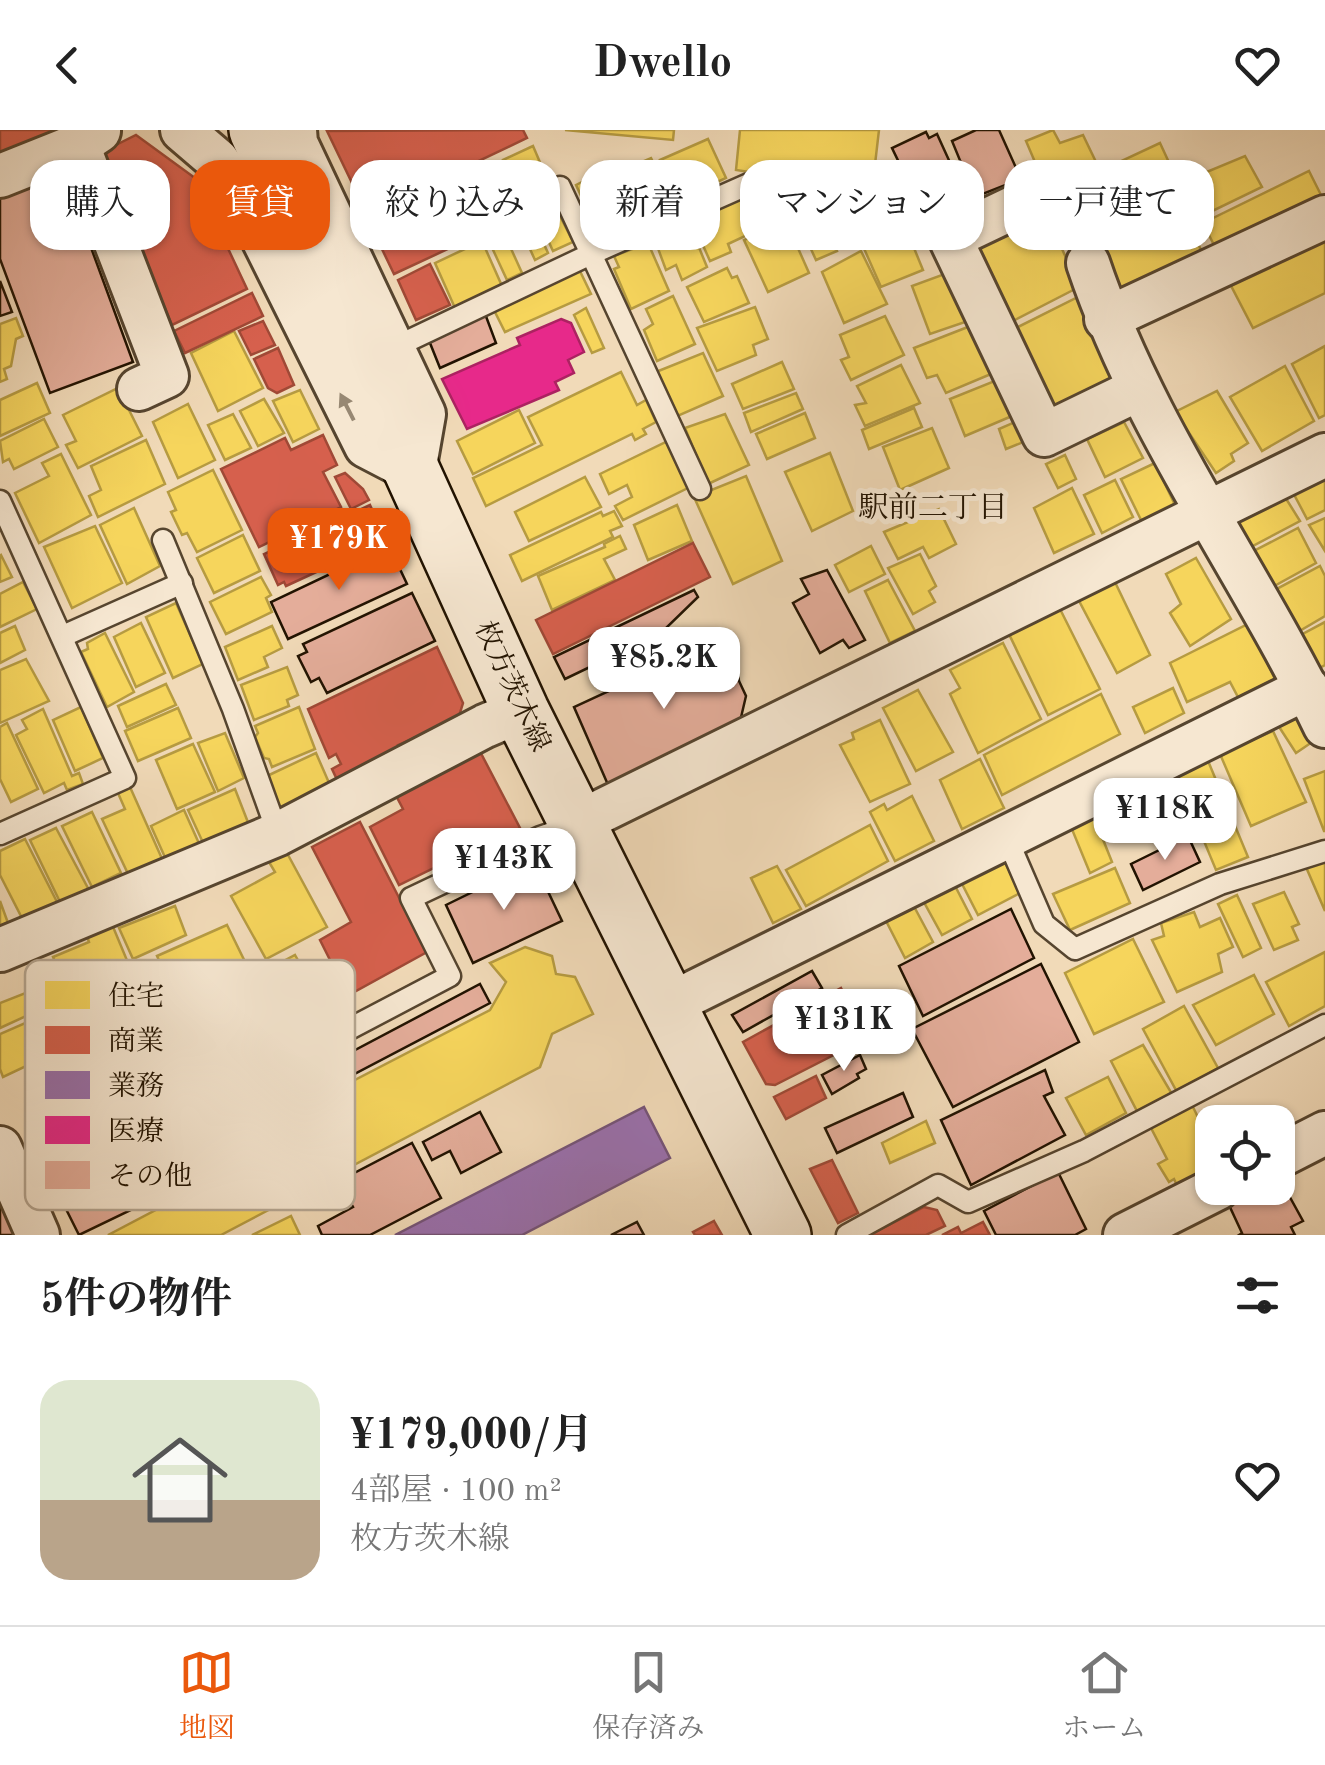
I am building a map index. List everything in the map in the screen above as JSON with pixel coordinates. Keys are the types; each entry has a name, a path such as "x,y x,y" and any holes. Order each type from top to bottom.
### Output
{"main road":[{"name":"枚方茨木線","path":"257,130 521,711 783,1235"}],"street":[{"path":"182,130 217,160 239,192 366,446 414,471 424,414 296,142 295,130"},
{"path":"0,176 90,137 167,376 139,389"},
{"path":"1004,212 950,238 1044,434 1140,390"},
{"path":"1106,319 1325,217"},
{"path":"1088,263 1106,319 1140,390 1325,726"},
{"path":"575,824 1325,455"},
{"path":"666,1006 1306,688"},
{"path":"0,950 278,834 521,711"},
{"path":"1295,1148 1325,1133"},
{"path":"0,1148 25,1204"},
{"path":"1125,1235 1195,1200"}],"lane":[{"path":"560,187 700,489"},
{"path":"393,348 740,188"},
{"path":"0,501 125,778 0,834"},
{"path":"163,540 233,709 278,834"},
{"path":"63,636 182,583"},
{"path":"355,1031 450,976 411,898 575,824"},
{"path":"1006,836 1044,924 1074,949 1220,884 1325,850"},
{"path":"848,1235 938,1185 968,1202 1068,1158 1325,1025"}],"building: 住宅":[{"path":"565,130 674,130 673,140"},
{"path":"740,130 879,130 876,160 740,160 740,171 736,170"},
{"path":"1053,130 1060,143 1083,135 1095,160 1034,160 1026,141"},
{"path":"708,139 718,160 660,160"},
{"path":"1160,143 1168,160 1123,160"},
{"path":"533,146 539,160 503,160"},
{"path":"1245,156 1262,187 1214,210 1214,169"},
{"path":"1309,171 1325,203 1219,255 1214,245 1214,218"},
{"path":"740,199 740,238 728,244 731,252 710,261 705,250 720,250 720,207"},
{"path":"560,216 573,242 560,248"},
{"path":"1004,232 1004,250 1062,250 1079,287 1009,323 977,250 984,250 984,241"},
{"path":"1325,232 1325,293 1253,328 1227,278"},
{"path":"463,250 486,250 502,286 455,308 435,263"},
{"path":"493,250 512,250 522,273 507,280"},
{"path":"530,250 547,250 548,253 535,260"},
{"path":"630,250 651,250 669,291 631,309 614,269 619,267 614,256"},
{"path":"659,250 700,250 707,267 682,280 676,265 666,270"},
{"path":"749,250 799,250 809,273 768,292"},
{"path":"811,250 837,250 837,251 816,260"},
{"path":"865,250 915,250 923,270 881,287"},
{"path":"1201,250 1206,260 1125,299 1101,252"},
{"path":"861,251 887,304 844,323 822,272"},
{"path":"578,267 591,294 505,332 492,306"},
{"path":"727,268 732,278 737,276 749,303 704,322 687,287"},
{"path":"950,272 968,321 930,334 912,286"},
{"path":"673,296 695,344 657,361 644,330 653,324 646,309"},
{"path":"1076,298 1117,385 1052,416 1012,330"},
{"path":"755,307 768,339 753,345 756,355 717,371 697,328"},
{"path":"586,308 604,348 592,353 574,315"},
{"path":"885,316 904,355 851,380 841,360 849,357 840,335"},
{"path":"16,318 23,336 16,339 11,366 4,369 7,379 0,382 0,324"},
{"path":"973,325 991,374 946,393 937,375 927,378 914,348"},
{"path":"234,331 263,388 218,411 191,353"},
{"path":"1325,346 1325,415 1319,418 1292,364"},
{"path":"703,353 723,396 673,418 651,374"},
{"path":"782,362 794,389 743,409 732,384"},
{"path":"901,365 920,403 865,426 855,405 866,403 857,386"},
{"path":"1285,366 1314,421 1262,451 1230,397"},
{"path":"621,372 637,405 646,400 656,422 643,429 646,434 635,440 632,434 486,506 473,478 542,445 528,417"},
{"path":"997,380 1012,416 965,436 950,399"},
{"path":"37,383 50,413 0,436 0,400"},
{"path":"118,388 142,436 78,468 66,445 76,441 63,415"},
{"path":"300,390 319,429 293,442 273,401"},
{"path":"1217,391 1248,443 1231,454 1234,461 1216,473 1175,412"},
{"path":"796,393 803,409 751,432 744,413"},
{"path":"264,399 284,433 258,446 240,411"},
{"path":"188,404 215,460 178,478 153,422"},
{"path":"914,408 922,427 869,449 862,430"},
{"path":"519,410 535,443 473,474 457,441"},
{"path":"805,413 815,438 767,459 756,434"},
{"path":"233,414 251,448 225,460 208,425"},
{"path":"725,414 749,465 708,484 685,428"},
{"path":"44,419 58,447 14,469 9,459 3,462 0,441"},
{"path":"1022,419 1031,439 1006,449 999,429"},
{"path":"1124,422 1143,458 1105,477 1087,439"},
{"path":"932,428 949,468 900,490 883,447"},
{"path":"146,440 165,484 98,517 89,496 101,490 91,466"},
{"path":"670,440 692,486 623,520 615,506 632,497 627,485 609,494 600,474"},
{"path":"830,453 853,511 812,531 785,472"},
{"path":"61,454 91,515 39,543 15,493 49,476 42,463"},
{"path":"1065,455 1076,479 1058,488 1046,464"},
{"path":"1155,463 1175,505 1142,522 1121,479"},
{"path":"1325,465 1325,510 1307,519 1289,485"},
{"path":"213,470 242,530 197,552 187,533 182,535 171,512 176,510 168,492"},
{"path":"746,476 782,561 733,584 694,497"},
{"path":"585,477 601,507 529,541 515,512"},
{"path":"1115,480 1133,517 1102,533 1084,495"},
{"path":"1072,488 1094,534 1054,553 1034,508"},
{"path":"1280,489 1300,521 1247,549 1228,516"},
{"path":"677,505 692,541 648,560 634,525"},
{"path":"134,508 160,566 127,584 100,525"},
{"path":"939,509 956,544 929,558 923,547 898,559 884,532"},
{"path":"614,511 622,526 610,531 613,537 522,581 510,555 601,512 603,516"},
{"path":"1325,518 1325,551 1309,525"},
{"path":"95,526 122,583 72,608 44,547"},
{"path":"1298,528 1316,563 1267,590 1248,554"},
{"path":"243,535 260,571 214,593 197,558"},
{"path":"620,536 626,549 604,559 615,580 552,610 538,576 605,547 604,544"},
{"path":"871,546 885,574 849,592 835,565"},
{"path":"920,554 936,586 929,591 935,602 913,614 888,568"},
{"path":"0,556 12,577 0,582"},
{"path":"1196,558 1231,619 1190,646 1170,613 1181,604 1166,574"},
{"path":"1320,566 1325,576 1325,616 1291,636 1269,593"},
{"path":"261,577 271,595 266,598 272,612 226,634 210,602"},
{"path":"888,580 915,631 890,643 865,591"},
{"path":"1114,580 1150,655 1117,673 1077,597"},
{"path":"23,582 37,609 0,627 0,594"},
{"path":"176,603 203,664 173,678 146,617"},
{"path":"1059,607 1100,689 1048,715 1008,632"},
{"path":"1325,622 1325,665 1315,670 1297,637"},
{"path":"141,623 165,673 136,687 114,637"},
{"path":"1248,624 1275,679 1238,697 1230,682 1187,702 1170,663"},
{"path":"15,626 25,650 0,663 0,633"},
{"path":"272,626 282,648 264,657 268,667 238,680 225,647"},
{"path":"105,633 134,692 107,707 81,652 88,649 87,643"},
{"path":"1003,643 1041,719 978,753 950,694 960,688 950,670"},
{"path":"26,659 49,701 0,723 0,670"},
{"path":"287,667 298,695 287,700 289,706 254,720 241,685"},
{"path":"166,684 176,705 127,727 118,706"},
{"path":"1173,688 1184,713 1145,733 1133,707"},
{"path":"918,690 953,752 916,771 883,708"},
{"path":"1101,694 1120,734 1002,795 984,755"},
{"path":"1300,702 1321,736 1296,753 1274,719"},
{"path":"81,707 103,758 75,771 53,720"},
{"path":"299,707 315,749 272,767 255,737 255,726"},
{"path":"178,708 191,738 138,761 125,731"},
{"path":"43,709 72,776 79,773 83,784 67,790 64,783 44,793 16,735 27,729 22,720"},
{"path":"880,720 910,784 870,802 840,745 854,739 852,733"},
{"path":"7,723 38,789 11,802 0,779 0,727"},
{"path":"1273,731 1306,802 1251,826 1220,754"},
{"path":"225,733 244,778 218,791 198,743"},
{"path":"193,744 215,792 177,809 156,760"},
{"path":"316,753 333,792 281,810 267,776"},
{"path":"1206,756 1248,857 1216,870 1174,769"},
{"path":"980,759 1004,808 962,829 940,780"},
{"path":"1325,771 1325,831 1324,831 1304,779"},
{"path":"130,787 163,861 130,878 102,819 125,809 118,793"},
{"path":"235,789 249,825 205,847 188,810"},
{"path":"912,796 934,841 895,861 870,812 884,804 887,810"},
{"path":"184,810 201,848 168,864 151,826"},
{"path":"92,812 121,873 92,887 62,826"},
{"path":"1092,812 1112,862 1090,873 1069,822"},
{"path":"870,825 888,861 806,906 786,870"},
{"path":"56,828 90,892 62,906 30,840"},
{"path":"25,839 57,902 23,920 0,875 0,851"},
{"path":"287,853 327,927 266,959 231,896 275,872 269,862"},
{"path":"1001,854 1020,893 978,915 958,876"},
{"path":"1325,858 1325,911 1306,867"},
{"path":"777,866 801,909 773,923 751,878"},
{"path":"1115,868 1130,903 1070,930 1053,894"},
{"path":"951,878 972,919 942,935 920,895"},
{"path":"1284,892 1299,924 1292,927 1298,940 1274,950 1253,904"},
{"path":"1237,895 1261,948 1243,957 1218,904"},
{"path":"910,899 933,942 905,958 883,915"},
{"path":"0,901 8,923 0,926"},
{"path":"175,906 186,935 133,959 119,928"},
{"path":"1194,912 1200,927 1220,918 1233,947 1218,954 1222,972 1177,992 1152,940 1164,936 1161,923"},
{"path":"111,922 127,960 54,960 53,957 89,942 86,933"},
{"path":"227,925 244,960 159,960 157,956"},
{"path":"1133,939 1164,1002 1094,1034 1065,973"},
{"path":"525,947 552,956 556,974 575,977 593,1014 552,1034 540,1067 355,1164 355,1080 490,1010 506,982 490,963"},
{"path":"1325,952 1325,1006 1289,1026 1266,982"},
{"path":"1254,975 1274,1014 1216,1045 1193,1005"},
{"path":"25,993 25,1017 0,1028 0,1003"},
{"path":"1184,1006 1218,1068 1177,1092 1143,1029"},
{"path":"25,1023 25,1067 3,1077 0,1069 0,1034"},
{"path":"1143,1045 1172,1094 1138,1113 1111,1061"},
{"path":"1108,1077 1126,1113 1086,1135 1066,1098"},
{"path":"1192,1105 1195,1186 1181,1194 1174,1179 1169,1182 1158,1164 1167,1159 1149,1124"},
{"path":"926,1121 935,1143 890,1163 882,1143"},
{"path":"156,1210 268,1210 221,1235 108,1235"},
{"path":"291,1216 300,1235 252,1235"}],"building: 商業":[{"path":"0,130 69,130 0,158"},
{"path":"523,130 527,138 481,160 350,160 350,179 327,131"},
{"path":"136,135 190,174 190,250 229,250 247,289 172,325 140,250 170,250 170,160 101,160 98,154"},
{"path":"382,250 446,250 394,274"},
{"path":"430,264 450,305 416,320 398,280"},
{"path":"252,293 263,316 185,353 174,331"},
{"path":"263,321 275,345 251,355 239,331"},
{"path":"278,348 294,385 277,393 268,388 254,359"},
{"path":"323,435 337,465 323,472 341,507 259,547 221,469 285,438 291,450"},
{"path":"345,473 369,500 351,509 335,477"},
{"path":"370,505 386,540 286,586 284,582 278,585 264,554"},
{"path":"693,543 710,577 553,654 536,620"},
{"path":"437,647 463,703 458,719 398,745 403,755 340,786 332,769 341,764 336,754 329,758 308,709"},
{"path":"474,740 520,828 436,872 434,868 399,885 370,827 403,809 390,784"},
{"path":"360,822 427,952 355,992 355,960 330,960 320,940 351,922 312,847"},
{"path":"841,988 867,1038 775,1085 766,1084 743,1042"},
{"path":"816,1076 826,1098 786,1119 774,1097"},
{"path":"832,1160 858,1213 838,1223 810,1169"},
{"path":"924,1207 937,1210 945,1226 926,1235 869,1235"},
{"path":"714,1221 722,1235 693,1232"},
{"path":"983,1222 990,1235 942,1235 958,1227 961,1233"}],"building: 業務":[{"path":"644,1107 670,1158 522,1235 395,1235"}],"building: 医療":[{"path":"561,319 571,323 584,352 568,360 574,373 555,382 559,390 467,429 442,379 520,345 517,338"}],"building: その他":[{"path":"976,130 999,130 1012,160 1004,160 1004,186 984,193 984,160 960,160 952,141"},
{"path":"926,132 929,138 937,134 949,160 898,160 892,148"},
{"path":"30,186 30,250 92,250 133,362 50,393 0,259 0,197"},
{"path":"0,281 12,312 0,316"},
{"path":"484,311 496,343 440,368 428,338"},
{"path":"389,546 407,584 288,639 271,602"},
{"path":"827,570 865,640 849,648 843,640 820,653 793,603 809,594 801,579"},
{"path":"694,590 698,597 661,633 565,679 554,657"},
{"path":"412,593 435,641 327,693 319,678 311,682 298,656 307,652 303,644"},
{"path":"721,639 736,662 746,696 739,726 609,787 574,707"},
{"path":"1188,836 1200,862 1143,890 1131,864"},
{"path":"534,862 562,921 473,963 446,905"},
{"path":"1011,909 1034,958 923,1016 899,966"},
{"path":"1041,964 1079,1042 953,1107 912,1029"},
{"path":"812,971 822,988 743,1032 732,1015"},
{"path":"480,984 490,1003 355,1074 355,1050"},
{"path":"860,1055 866,1069 857,1074 859,1078 832,1094 822,1075"},
{"path":"1045,1070 1053,1092 1044,1096 1065,1135 971,1185 941,1120"},
{"path":"903,1093 913,1117 837,1153 825,1128"},
{"path":"480,1112 501,1152 461,1173 450,1151 432,1160 423,1142"},
{"path":"412,1143 441,1198 370,1235 322,1235 318,1226 355,1210 355,1173"},
{"path":"1058,1172 1086,1229 1075,1235 996,1235 984,1211"},
{"path":"0,1201 18,1235 0,1235"},
{"path":"1229,1205 1294,1205 1303,1221 1291,1227 1295,1235 1239,1235 1242,1233"},
{"path":"66,1210 131,1210 79,1235"},
{"path":"637,1222 644,1235 611,1235"}],"district":[{"name":"駅前二丁目","path":"933,509"}]}
